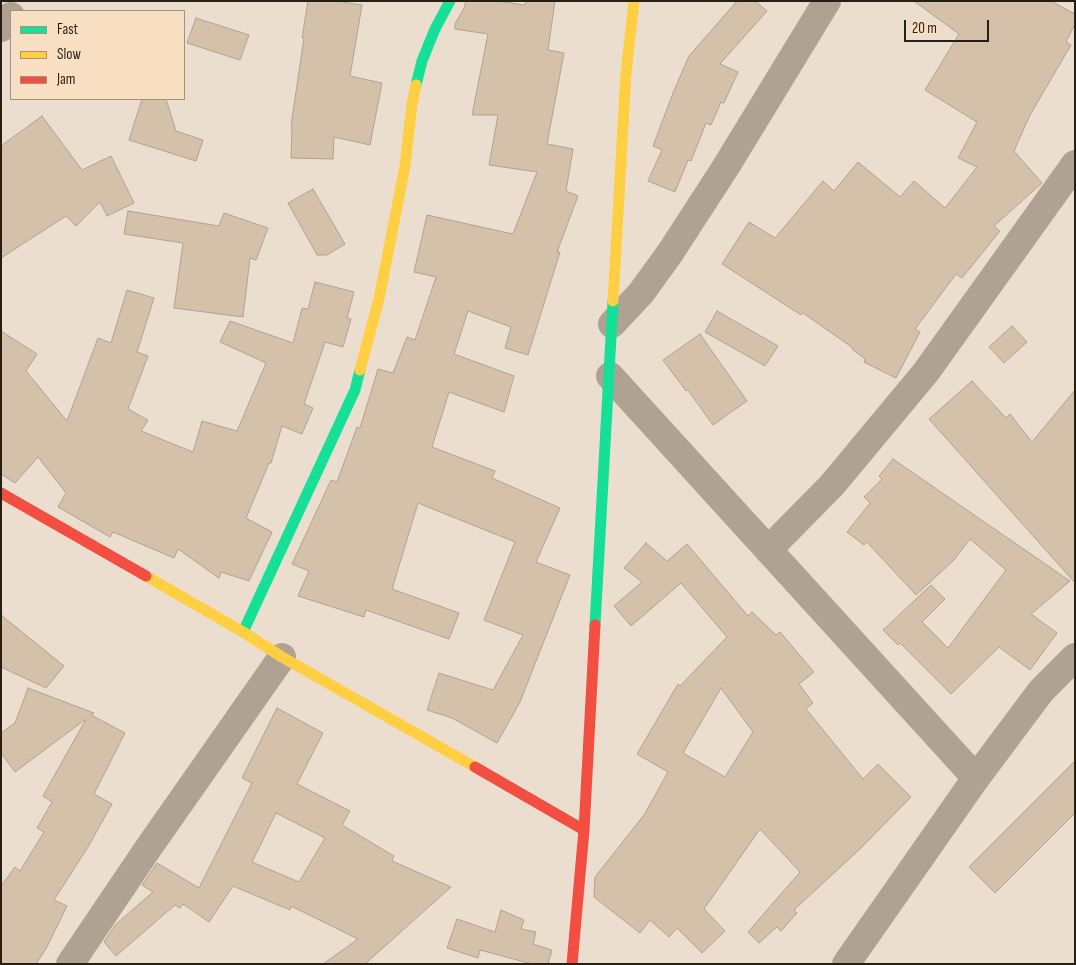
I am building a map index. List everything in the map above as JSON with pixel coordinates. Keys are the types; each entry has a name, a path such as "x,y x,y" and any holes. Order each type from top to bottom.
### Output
{"street":[{"path":"243,632 354,390 381,290 405,166 412,104 422,61 435,28 450,1"},
{"path":"572,964 584,830 626,73 634,1"},
{"path":"612,324 641,292 670,254 732,157 827,1"},
{"path":"1,28 10,17"},
{"path":"768,550 832,485 926,372 1075,164"},
{"path":"610,376 976,778"},
{"path":"1,493 584,830"},
{"path":"70,964 154,839 282,657"},
{"path":"846,964 976,778 1041,691 1075,657"}],"building":[{"path":"308,1 336,1 362,5 350,76 382,83 370,145 334,137 333,159 291,158 291,125"},
{"path":"466,1 497,1 525,5 526,1 555,1 548,50 564,53 547,144 573,149 566,191 578,196 557,252 560,252 528,355 505,348 511,327 468,311 454,354 514,376 504,412 449,392 432,447 495,471 492,478 560,508 536,562 570,575 520,702 497,743 452,718 427,710 439,673 493,690 523,635 484,620 515,542 418,503 392,589 459,613 449,639 366,610 364,617 298,596 309,571 292,564 331,480 337,482 357,427 360,428 378,369 393,373 407,337 415,340 436,277 414,272 427,215 513,234 537,172 489,165 498,115 472,115 488,34 455,29 455,24"},
{"path":"737,1 755,1 767,11 720,64 738,72 724,103 721,102 711,125 706,123 691,161 688,160 675,192 648,181 662,150 653,146 689,56"},
{"path":"914,1 1051,1 1075,14 1075,24 1066,42 1071,45 1030,115 1014,151 1042,183 994,226 1000,231 962,278 956,274 915,329 920,332 896,378 864,362 865,359 853,348 803,313 801,315 722,264 749,222 775,238 823,181 834,191 858,162 900,197 914,181 945,208 977,167 958,158 977,122 925,90 959,34"},
{"path":"196,18 249,35 240,60 187,43"},
{"path":"142,100 166,100 176,131 203,140 196,161 129,140"},
{"path":"42,116 82,170 111,156 134,203 107,216 100,202 76,226 66,216 1,258 1,146"},
{"path":"313,189 345,244 327,255 317,255 288,203"},
{"path":"128,211 219,226 224,213 268,228 256,260 250,258 243,317 174,308 183,243 124,234"},
{"path":"315,282 354,292 347,318 351,319 343,347 325,342 304,404 313,408 302,434 282,426 271,463 269,463 246,518 272,532 249,581 221,572 219,578 178,549 174,558 113,532 110,537 58,507 66,493 38,457 15,483 1,474 1,331 37,354 26,371 67,421 98,338 111,343 127,290 154,298 137,352 148,356 128,409 148,420 141,431 193,452 202,421 237,431 266,363 220,342 230,321 293,343 302,308 308,309"},
{"path":"717,311 778,346 765,366 705,332"},
{"path":"1012,326 1027,342 1004,363 989,347"},
{"path":"700,334 747,401 713,425 688,390 686,391 663,360"},
{"path":"972,381 1006,418 1010,414 1032,442 1075,390 1075,583 929,419"},
{"path":"893,459 1070,581 1031,614 1057,633 1030,670 999,647 951,694 900,643 898,645 883,630 931,585 945,599 922,622 948,648 1006,570 970,539 954,560 916,595 867,542 864,545 847,532 870,503 864,497 882,479 879,476"},
{"path":"646,543 667,561 687,544 748,616 752,612 776,635 780,632 814,672 799,684 813,703 806,709 863,779 878,764 911,797 861,848 794,910 797,913 781,931 777,927 759,943 748,932 800,872 760,829 704,909 725,931 702,953 677,928 669,937 650,920 640,933 594,897 595,877 644,815 668,772 637,754 678,684 680,686 727,637 681,583 631,626 614,606 642,582 624,568","holes":["721,688 753,732 725,777 683,753"]},
{"path":"1,615 64,666 46,688 1,667"},
{"path":"28,688 94,713 91,715 125,733 94,794 112,804 88,847 54,900 67,906 47,947 36,964 1,964 1,886 15,867 20,871 44,832 37,828 52,802 43,796 86,719 15,772 1,753 1,733 15,723"},
{"path":"277,708 323,733 297,784 350,811 342,825 394,856 392,861 451,887 365,964 323,964 358,939 291,906 290,910 233,886 209,922 183,904 180,908 175,905 116,956 104,942 115,925 153,892 142,885 157,863 199,888 252,783 242,778","holes":["276,813 325,838 299,882 252,862"]},
{"path":"1075,761 1075,813 995,893 969,867"},
{"path":"501,910 524,920 521,929 536,932 533,944 552,950 548,964 532,964 480,950 478,958 447,948 457,919 495,932"}],"traffic: fast":[{"path":"416,85 422,61 435,29 450,1"},
{"path":"595,625 613,301"},
{"path":"243,632 355,390 360,370"}],"traffic: slow":[{"path":"613,301 626,73 634,1"},
{"path":"360,370 379,299 405,166 416,85"},
{"path":"146,576 243,632 282,657 475,767"}],"traffic: jam":[{"path":"1,493 146,576"},
{"path":"572,964 584,830 595,625"},
{"path":"475,767 584,830"}]}
